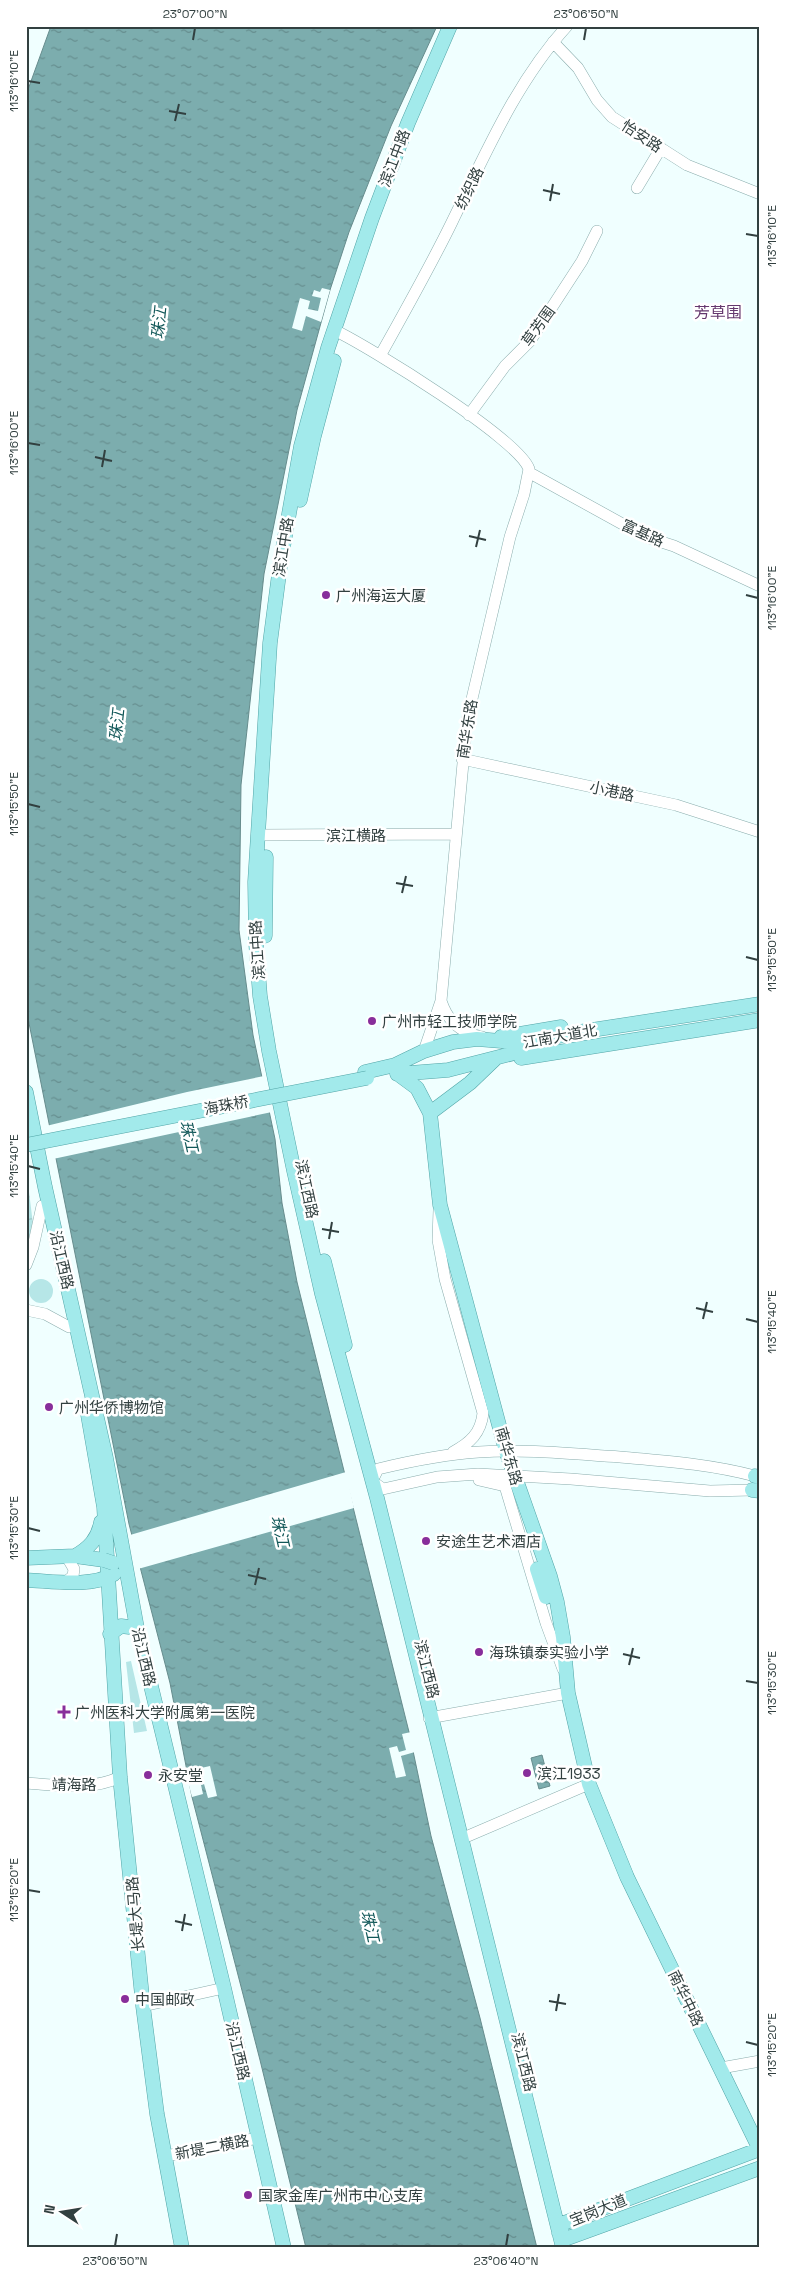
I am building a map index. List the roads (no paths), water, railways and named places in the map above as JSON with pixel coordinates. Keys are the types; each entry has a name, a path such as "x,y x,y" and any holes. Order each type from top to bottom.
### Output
{"main road":[{"name":"滨江中路","path":"282,1091 266,960 262,835 275,690 290,566 314,436 338,332 397,150 450,26"},
{"name":"滨江中路","path":"338,332 399,167 460,26"},
{"path":"493,1040 520,1033 760,996"},
{"name":"江南大道北","path":"366,1075 424,1051 458,1041 493,1040 525,1043 578,1032 760,1004"},
{"name":"江南大道北","path":"366,1075 433,1072 491,1061 556,1044 760,1012"},
{"path":"491,1061 760,1020"},
{"path":"430,1112 470,1083 491,1061 512,1050 578,1032"},
{"name":"南华东路","path":"398,1074 417,1088 430,1112 440,1204 497,1411 506,1451 508,1479 550,1576 563,1637 568,1693 589,1784 613,1846"},
{"name":"海珠桥","path":"26,1140 366,1075"},
{"name":"海珠桥","path":"26,1145 366,1075"},
{"name":"滨江西路","path":"282,1091 434,1716 565,2238"},
{"name":"沿江西路","path":"26,1092 45,1187 106,1458 114,1563 137,1628 224,1988 284,2248"},
{"name":"沿江西路","path":"26,1128 69,1327 104,1507 107,1578"},
{"name":"滨江西路","path":"375,1475 383,1489 434,1716 468,1836 565,2238"},
{"path":"71,1557 91,1545 96,1539 104,1507"},
{"path":"26,1558 71,1557 114,1563 107,1578 67,1581 26,1580"},
{"path":"537,1569 550,1610 566,1676"},
{"name":"长堤大马路","path":"107,1578 120,1777 143,2006 156,2114 166,2156 182,2248"},
{"path":"110,1634 121,1626 137,1628"},
{"name":"南华中路","path":"613,1846 760,2149"},
{"name":"宝岗大道","path":"565,2238 760,2149"},
{"name":"宝岗大道","path":"565,2238 760,2168"}],"street":[{"name":"纺织路","path":"380,356 440,247 498,130 553,42 566,26"},
{"name":"怡安路","path":"553,42 578,68 597,100 612,117 687,165 760,194"},
{"path":"637,188 660,148"},
{"name":"草芳围","path":"469,415 505,366 530,340 582,261 597,231"},
{"path":"338,332 380,356 469,415 510,445 528,468"},
{"name":"富基路","path":"528,468 646,537 674,546 760,586"},
{"name":"南华东路","path":"424,1051 441,1002 462,759 473,693 528,468"},
{"name":"小港路","path":"462,759 676,805 760,832"},
{"name":"滨江横路","path":"262,835 455,834"},
{"path":"441,1002 450,1019 461,1030 493,1040"},
{"path":"440,1204 438,1240 442,1267 482,1406 481,1426 471,1440 444,1456"},
{"path":"26,1265 33,1247 42,1206"},
{"path":"26,1310 45,1314 69,1327"},
{"path":"474,1380 497,1411"},
{"path":"375,1475 444,1456 506,1451 689,1463 728,1469 757,1484"},
{"path":"383,1489 450,1475 508,1479 580,1479 704,1491 757,1484"},
{"path":"67,1581 72,1576 74,1569 71,1557"},
{"path":"434,1716 568,1693"},
{"name":"靖海路","path":"26,1783 88,1786 101,1785 120,1777"},
{"path":"468,1836 589,1784"},
{"path":"143,2006 224,1988"},
{"path":"721,2068 760,2061"},
{"name":"新堤二横路","path":"166,2156 258,2138"}],"water":[{"name":"珠江","path":"51,26 437,26 391,126 349,232 330,290 297,410 264,574 241,785 239,930 253,1035 275,1139 282,1203 297,1282 409,1732 431,1836 480,2018 537,2248 306,2248 192,1797 170,1683 129,1524 26,1008 26,95"},
{"path":"542,1755 550,1786 539,1789 531,1758"}],"place":[{"name":"广州海运大厦","path":"326,595"},
{"name":"广州市轻工技师学院","path":"372,1021"},
{"name":"广州华侨博物馆","path":"49,1407"},
{"name":"安途生艺术酒店","path":"426,1541"},
{"name":"海珠镇泰实验小学","path":"479,1652"},
{"name":"广州医科大学附属第一医院","path":"64,1712"},
{"name":"滨江1933","path":"527,1773"},
{"name":"永安堂","path":"148,1775"},
{"name":"中国邮政","path":"125,1999"},
{"name":"国家金库广州市中心支库","path":"248,2195"}],"district":[{"name":"芳草围","path":"718,312"}]}
